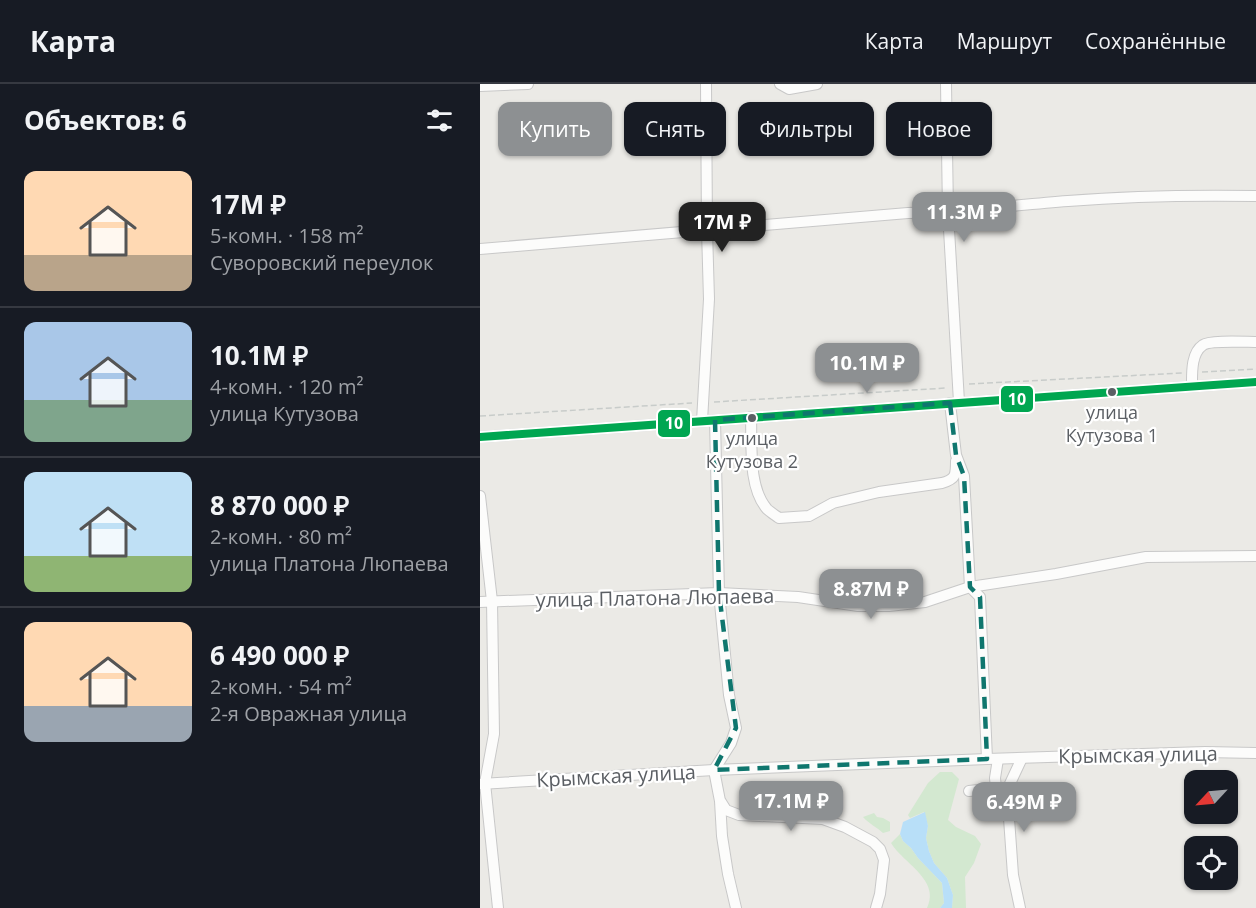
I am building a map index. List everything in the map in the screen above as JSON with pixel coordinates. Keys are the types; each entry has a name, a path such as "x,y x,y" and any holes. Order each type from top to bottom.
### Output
{"street":[{"path":"480,86 528,84"},
{"path":"702,421 709,299 706,230 706,84"},
{"path":"780,84 789,89 817,84"},
{"path":"751,417 752,467 757,489 767,508 778,518 808,516 833,503 879,492 942,483 951,480 956,473 955,402 958,388 948,212 946,84"},
{"path":"480,249 1069,201 1192,195 1256,196"},
{"path":"1192,386 1195,356 1201,346 1209,342 1256,342"},
{"path":"480,437 1256,382"},
{"path":"716,420 719,593 729,694 736,728 731,742 714,770 720,801 723,845 736,908"},
{"path":"956,455 964,476 970,587 980,597 995,778 1001,789 1020,908"},
{"path":"480,496 492,601 494,734 482,784 498,908"},
{"name":"улица Платона Люпаева","path":"480,602 719,593 798,597 858,606 890,606 925,602 970,587 1146,557 1256,556"},
{"name":"Крымская улица","path":"482,784 714,770 1205,752 1256,753"},
{"path":"1001,789 1022,758"},
{"path":"969,791 1001,789"},
{"path":"720,801 726,810 739,815 823,819 845,827 873,842 880,849 884,860 876,908"}],"path":[{"path":"480,416 958,388 968,384 1256,369"}],"highlighted area":[{"path":"950,403 956,455 964,476 970,587 980,597 987,759 714,770 736,728 719,593 715,420"}],"green space":[{"path":"940,772 952,772 959,779 948,820 956,827 975,836 981,844 974,863 965,877 966,908 952,908 953,895 947,878 934,863 929,851 926,838 928,826 924,812 910,818 908,815 928,783"},
{"path":"874,813 877,817 890,822 890,831 883,833 863,817"},
{"path":"900,834 903,841 942,883 944,903 940,908 927,908 930,898 925,880 891,843"}],"water":[{"path":"925,812 929,851 934,863 947,878 953,895 952,908 940,908 944,903 942,883 903,841 900,834 903,822"}],"transit line":[{"name":"10","path":"480,437 1256,382"}],"place":[{"name":"улица Кутузова 1","path":"1112,392"},
{"name":"улица Кутузова 2","path":"752,418"}]}
